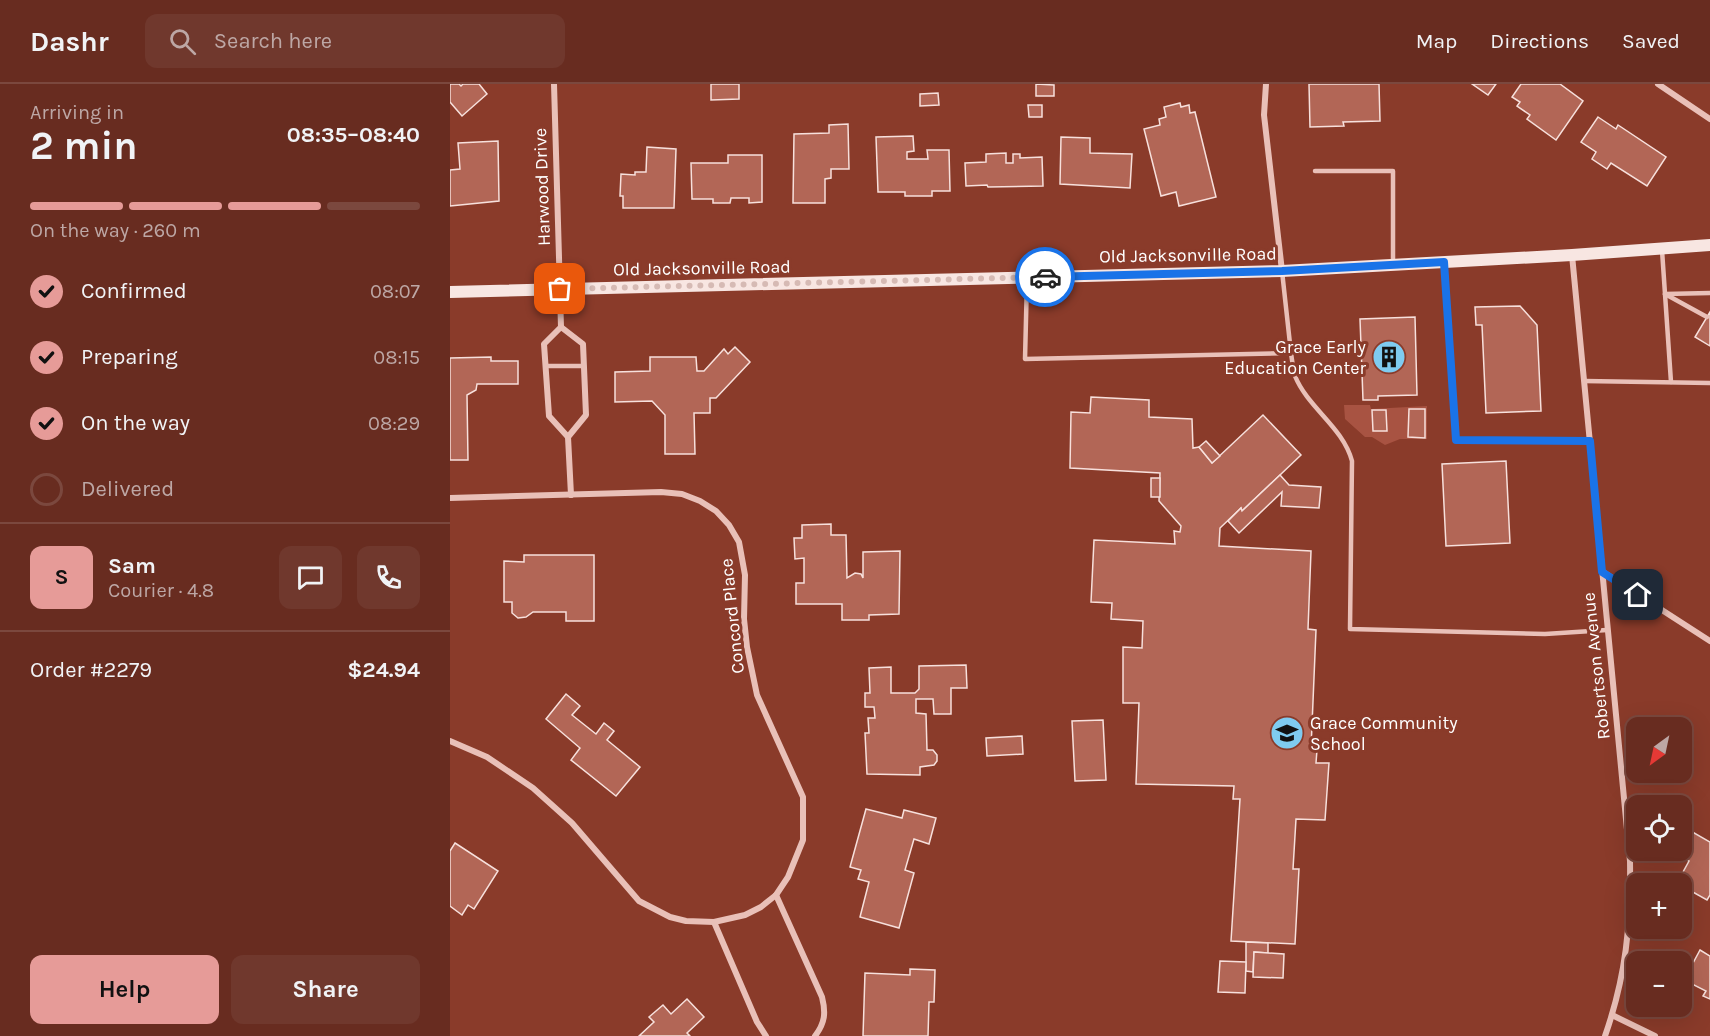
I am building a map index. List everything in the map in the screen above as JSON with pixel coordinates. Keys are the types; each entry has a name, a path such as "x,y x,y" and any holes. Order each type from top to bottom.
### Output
{"main road":[{"name":"Old Jacksonville Road","path":"450,292 1282,271 1710,245"}],"street":[{"name":"Harwood Drive","path":"554,84 560,289"},
{"path":"1266,84 1264,115 1282,271"},
{"path":"1658,84 1710,119"},
{"name":"Robertson Avenue","path":"1572,255 1628,829 1631,893 1627,948 1605,1036"},
{"path":"560,289 561,327 544,344 549,416 568,437 571,495"},
{"path":"561,327 584,344 586,415 568,437"},
{"name":"Concord Place","path":"450,498 661,492 682,494 716,511 729,525 739,542 745,575 744,619 747,647 757,695 803,797 803,840 788,877 776,895 761,907 745,915 714,922 686,921 670,917 639,901 572,823 533,788 487,757 450,741"},
{"path":"1602,572 1710,641"},
{"path":"776,895 826,1010 823,1023 815,1036"},
{"path":"714,922 756,1022 766,1036"},
{"path":"1612,1015 1655,1036"}],"lane":[{"path":"1316,171 1394,171 1393,265"},
{"path":"1662,248 1671,382"},
{"path":"1444,262 1456,440 1590,441"},
{"path":"1282,271 1296,376 1301,387 1346,442 1352,461 1350,629 1545,634 1607,630"},
{"path":"1027,277 1025,359 1291,352"},
{"path":"1665,294 1710,292"},
{"path":"1665,294 1707,316"},
{"path":"546,366 584,366"},
{"path":"1584,381 1710,383"}],"shaded area":[{"path":"1344,405 1370,405 1371,409 1427,406 1427,439 1400,439 1385,445 1372,437 1365,437 1345,419"}],"building":[{"path":"450,84 461,86 479,84 487,94 462,116 450,102"},
{"path":"711,84 739,84 739,99 711,100"},
{"path":"1036,84 1054,85 1054,96 1036,96"},
{"path":"1309,84 1379,84 1380,121 1343,122 1344,126 1310,127"},
{"path":"1472,84 1496,84 1488,95"},
{"path":"1521,84 1560,84 1583,101 1556,140 1527,119 1530,115 1517,106 1520,102 1512,97"},
{"path":"938,93 939,105 920,106 920,94"},
{"path":"1180,103 1181,107 1189,105 1190,113 1195,112 1216,197 1179,206 1176,192 1161,196 1144,129 1160,125 1159,119 1166,117 1164,107"},
{"path":"1028,105 1042,105 1042,117 1029,117"},
{"path":"1598,117 1616,129 1618,125 1666,157 1647,186 1611,163 1607,169 1592,159 1596,152 1581,142"},
{"path":"848,124 849,169 831,169 831,178 825,179 825,203 793,203 794,134 829,133 829,125"},
{"path":"913,136 914,151 907,152 907,159 928,159 927,150 949,150 950,191 932,191 932,196 905,196 905,192 878,192 876,137"},
{"path":"1061,137 1090,138 1090,153 1132,154 1130,188 1060,184"},
{"path":"498,141 499,201 450,206 450,170 460,169 458,143"},
{"path":"647,147 676,149 674,208 623,208 623,196 620,196 621,174 635,175 635,172 646,172"},
{"path":"1006,153 1006,163 1013,163 1013,154 1020,154 1020,158 1042,157 1043,186 966,186 965,163 986,162 986,154"},
{"path":"728,155 762,155 762,202 749,203 749,198 731,198 730,203 713,203 713,199 692,199 691,163 728,163"},
{"path":"1520,306 1537,325 1541,411 1486,413 1482,325 1476,325 1475,307"},
{"path":"1710,312 1710,346 1695,337"},
{"name":"Grace Early Education Center","path":"1415,317 1417,395 1378,396 1378,400 1363,400 1360,319"},
{"path":"735,347 750,362 716,398 710,398 710,413 694,413 695,454 665,454 665,415 652,401 615,402 615,372 650,371 650,357 696,357 697,371 704,371 724,349 728,354"},
{"path":"491,357 491,361 518,361 518,384 477,384 476,390 467,395 468,460 450,460 450,358"},
{"path":"1091,397 1149,400 1149,417 1192,419 1193,448 1199,447 1212,463 1263,415 1301,455 1242,511 1241,508 1220,528 1219,546 1311,551 1308,629 1316,630 1311,749 1317,750 1316,763 1329,763 1325,820 1296,819 1293,869 1299,869 1295,944 1231,941 1240,799 1233,799 1234,786 1136,784 1139,703 1123,703 1123,647 1142,648 1143,621 1111,619 1112,603 1091,602 1094,540 1175,544 1174,531 1180,532 1181,526 1159,501 1160,473 1070,468 1071,412 1090,413"},
{"path":"1409,409 1425,409 1425,438 1408,437"},
{"path":"1372,410 1386,410 1387,431 1373,431"},
{"path":"1206,441 1220,456 1212,463 1199,447"},
{"path":"1506,461 1510,543 1446,546 1442,464"},
{"path":"1280,475 1289,485 1321,487 1319,508 1281,506 1282,492 1239,533 1228,521"},
{"path":"1151,478 1160,478 1160,497 1151,497"},
{"path":"831,524 831,535 846,535 847,578 855,573 861,574 863,578 863,552 900,551 899,614 869,615 869,620 842,620 842,604 796,604 796,583 804,583 804,558 795,559 794,538 802,538 802,525"},
{"path":"524,555 594,555 594,621 566,621 566,612 533,612 526,617 518,618 512,613 512,602 504,602 504,561 524,562"},
{"path":"966,665 967,688 951,688 951,714 934,714 933,699 916,699 916,713 926,714 927,750 933,750 937,755 934,765 920,767 920,775 867,774 865,733 869,733 868,718 875,718 874,707 865,707 865,693 870,693 869,668 891,667 891,693 915,693 919,689 919,666"},
{"path":"566,694 580,706 572,715 596,734 604,723 614,731 607,740 640,767 616,796 571,760 580,748 546,719"},
{"path":"1103,720 1106,780 1075,781 1072,721"},
{"path":"1022,736 1023,754 987,756 986,738"},
{"path":"866,809 902,818 904,810 936,818 929,844 914,839 905,870 914,873 899,928 860,917 869,882 858,879 861,870 850,867"},
{"path":"1692,832 1710,842 1710,895 1707,900 1692,892 1692,873 1682,873 1689,861 1692,861"},
{"path":"455,843 498,871 474,909 468,905 462,915 450,906 450,851"},
{"path":"1246,942 1268,943 1268,953 1254,952 1253,972 1246,971"},
{"path":"1700,950 1710,956 1710,999 1703,996 1706,991 1692,984 1692,965"},
{"path":"1254,952 1284,954 1283,978 1253,977"},
{"path":"1220,961 1246,962 1245,993 1218,992"},
{"path":"910,969 935,970 934,1002 929,1002 928,1036 863,1036 865,973 910,975"},
{"path":"687,999 704,1017 687,1033 690,1036 639,1036 654,1022 649,1017 663,1005 671,1014"}],"way so far":[{"path":"560,289 1045,277"}],"place":[{"name":"Grace Early Education Center","path":"1389,357"},
{"name":"Grace Community School","path":"1287,733"}],"route":[{"path":"1045,277 1282,271 1444,262 1456,440 1590,441 1602,572 1638,595"}]}
